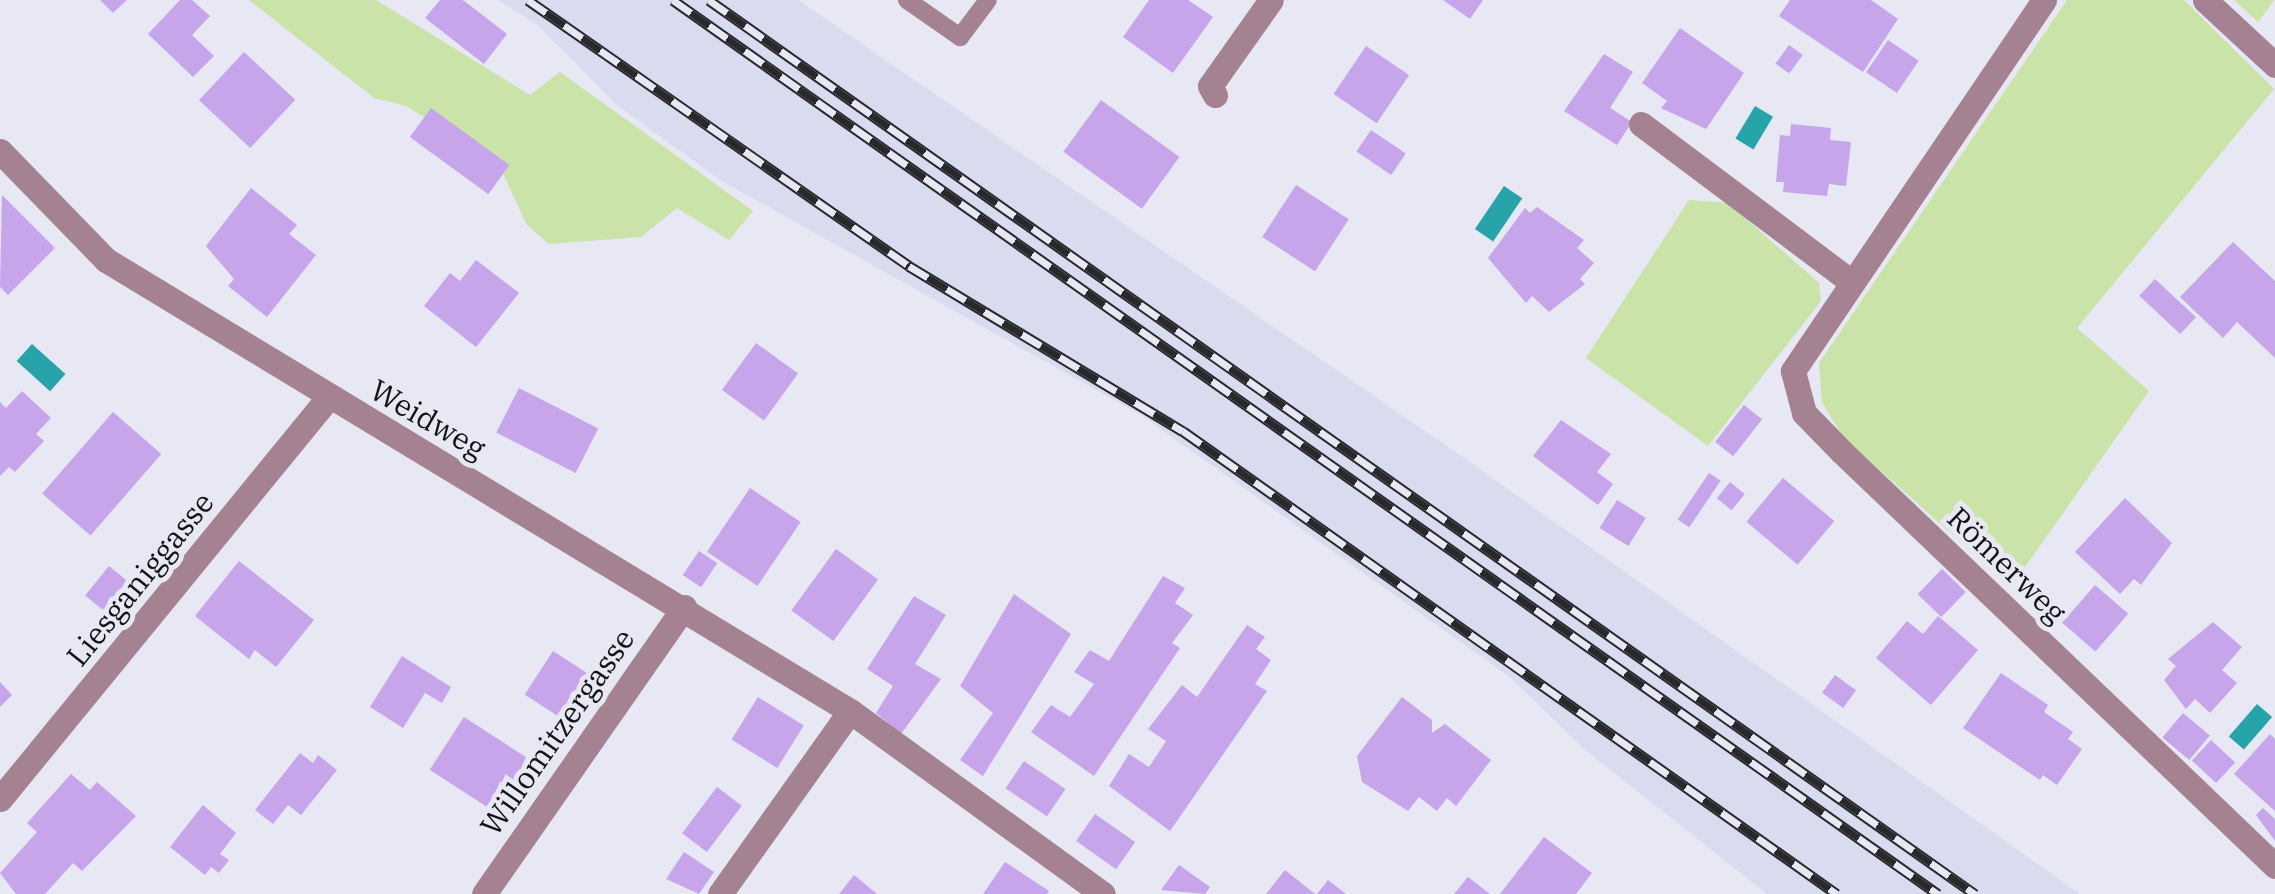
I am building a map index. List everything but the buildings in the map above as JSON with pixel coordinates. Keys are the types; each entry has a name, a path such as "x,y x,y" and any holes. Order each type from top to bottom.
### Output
{"street":[{"path":"1214,96 1210,86 1271,0"},
{"name":"Römerweg","path":"2044,0 1793,371 1804,413 2275,866"},
{"path":"2205,0 2275,64"},
{"path":"1641,124 1850,282"},
{"name":"Weidweg","path":"0,150 106,260 850,711 1094,892"},
{"name":"Liesganiggasse","path":"0,799 328,398"},
{"name":"Willomitzergasse","path":"484,894 684,607"},
{"path":"720,894 850,711"}],"lane":[{"path":"907,0 960,37 988,0"}],"shaded area":[{"path":"498,0 798,0 1454,451 2080,894 1767,894 1583,748 1510,677 1141,415 722,181 618,106 538,25"}],"green space":[{"path":"249,0 376,0 530,95 560,72 753,211 729,240 677,208 641,237 549,244 527,225 497,161 406,106 374,98"},
{"path":"2067,0 2184,0 2274,89 2077,328 2149,391 2011,587 1843,437 1822,402 1819,363"},
{"path":"2234,0 2274,0 2258,22"},
{"path":"1689,200 1728,203 1819,283 1821,301 1708,446 1586,358"}],"water":[{"path":"1755,106 1773,117 1753,149 1735,139"},
{"path":"1504,186 1522,198 1493,241 1475,229"},
{"path":"32,344 65,374 50,391 17,361"},
{"path":"2257,704 2272,717 2244,750 2229,736"}],"railway":[{"path":"528,0 909,266 1183,431 1837,894"},
{"path":"673,0 1938,894"},
{"path":"709,0 1975,894"}]}
